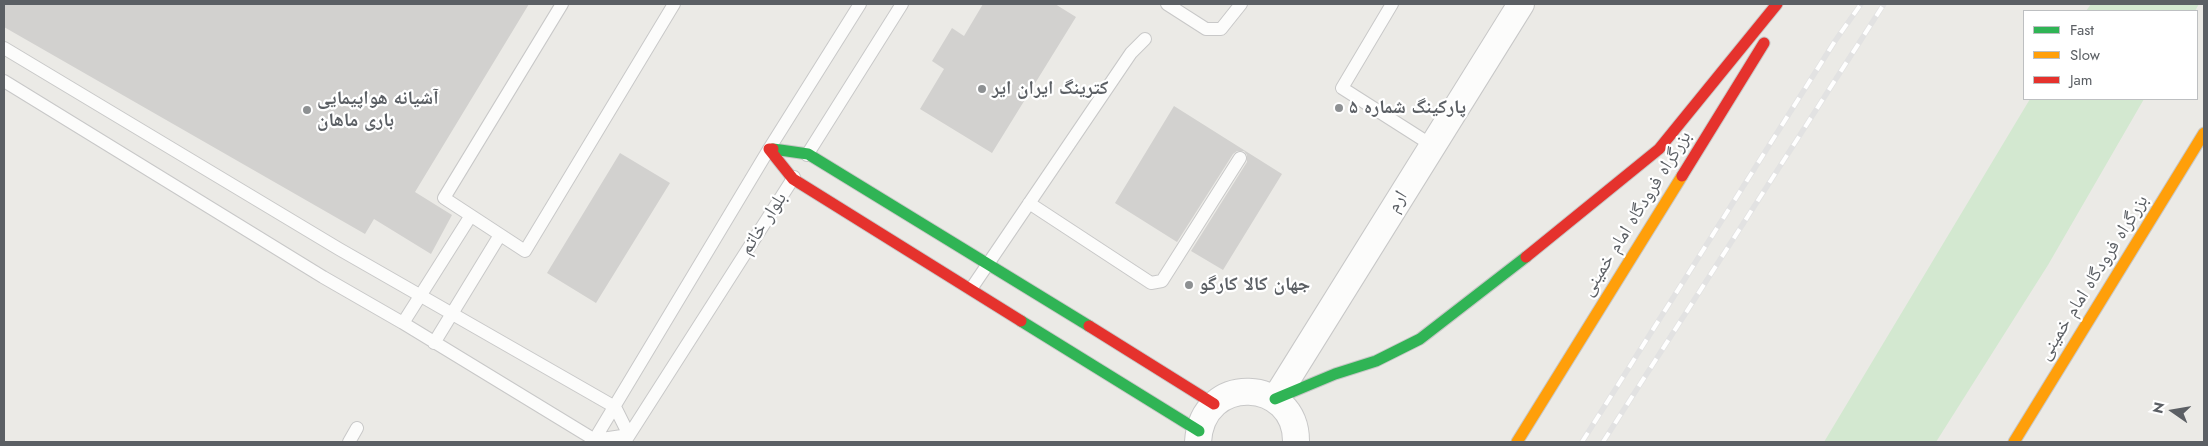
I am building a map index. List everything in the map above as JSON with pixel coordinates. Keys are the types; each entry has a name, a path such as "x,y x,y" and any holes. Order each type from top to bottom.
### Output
{"main road":[{"path":"1275,399 1335,374 1376,361 1420,339 1553,236 1659,149 1777,4"},
{"name":"بزرگراه فرودگاه امام خمینی","path":"1517,442 1788,4"},
{"name":"بزرگراه فرودگاه امام خمینی","path":"2014,442 2204,133"},
{"path":"769,149 808,154 989,263 1214,404"},
{"path":"769,149 792,179 971,289 1198,437"}],"street":[{"name":"ارم","path":"1275,399 1521,4"},
{"path":"1198,437 1204,416 1214,404 1228,395 1244,391 1260,393 1275,399 1293,421 1296,442"}],"lane":[{"path":"562,4 444,198 470,217 525,251 674,4"},
{"name":"بلوار خاتم","path":"594,441 769,149 860,4"},
{"name":"بلوار خاتم","path":"627,439 902,4"},
{"path":"1170,4 1206,29 1221,29 1241,4"},
{"path":"1392,4 1342,88 1433,146"},
{"path":"971,289 1131,53 1145,39"},
{"path":"4,48 420,295 615,407 627,439 594,441 4,81"},
{"path":"1029,203 1151,283 1162,281 1240,158"},
{"path":"403,323 470,217"},
{"path":"434,343 500,235"},
{"path":"349,442 357,428"}],"green space":[{"path":"2091,4 2199,4 2196,10 2087,10"},
{"path":"2029,100 2143,100 2048,265 1936,442 1824,442"}],"building":[{"name":"آشیانه هواپیمایی باری ماهان","path":"4,4 529,4 415,192 452,215 431,254 374,219 365,234 4,27"},
{"name":"کترینگ ایران ایر","path":"983,4 1055,4 1076,17 992,153 920,109 944,69 932,61 952,28 964,36"},
{"path":"1174,106 1282,174 1223,270 1191,251 1247,162 1247,155 1244,151 1237,151 1233,154 1177,242 1115,203"},
{"path":"620,153 670,183 596,303 547,273"}],"railway":[{"path":"1582,442 1835,41 1861,4"},
{"path":"1603,442 1884,4"}],"traffic: fast":[{"path":"773,149 808,154 1089,326"},
{"path":"1275,399 1335,374 1376,361 1420,339 1526,257"},
{"path":"1021,321 1199,431"}],"traffic: slow":[{"path":"2014,442 2204,133"},
{"path":"1517,442 1682,176"}],"traffic: jam":[{"path":"1526,257 1659,149 1777,4"},
{"path":"1682,176 1764,43"},
{"path":"773,149 769,149 793,179 1021,321"},
{"path":"1089,326 1214,404"}],"place":[{"name":"کترینگ ایران ایر","path":"982,89"},
{"name":"پارکینگ شماره ۵","path":"1339,108"},
{"name":"آشیانه هواپیمایی باری ماهان","path":"307,110"},
{"name":"جهان کالا کارگو","path":"1189,285"}]}
